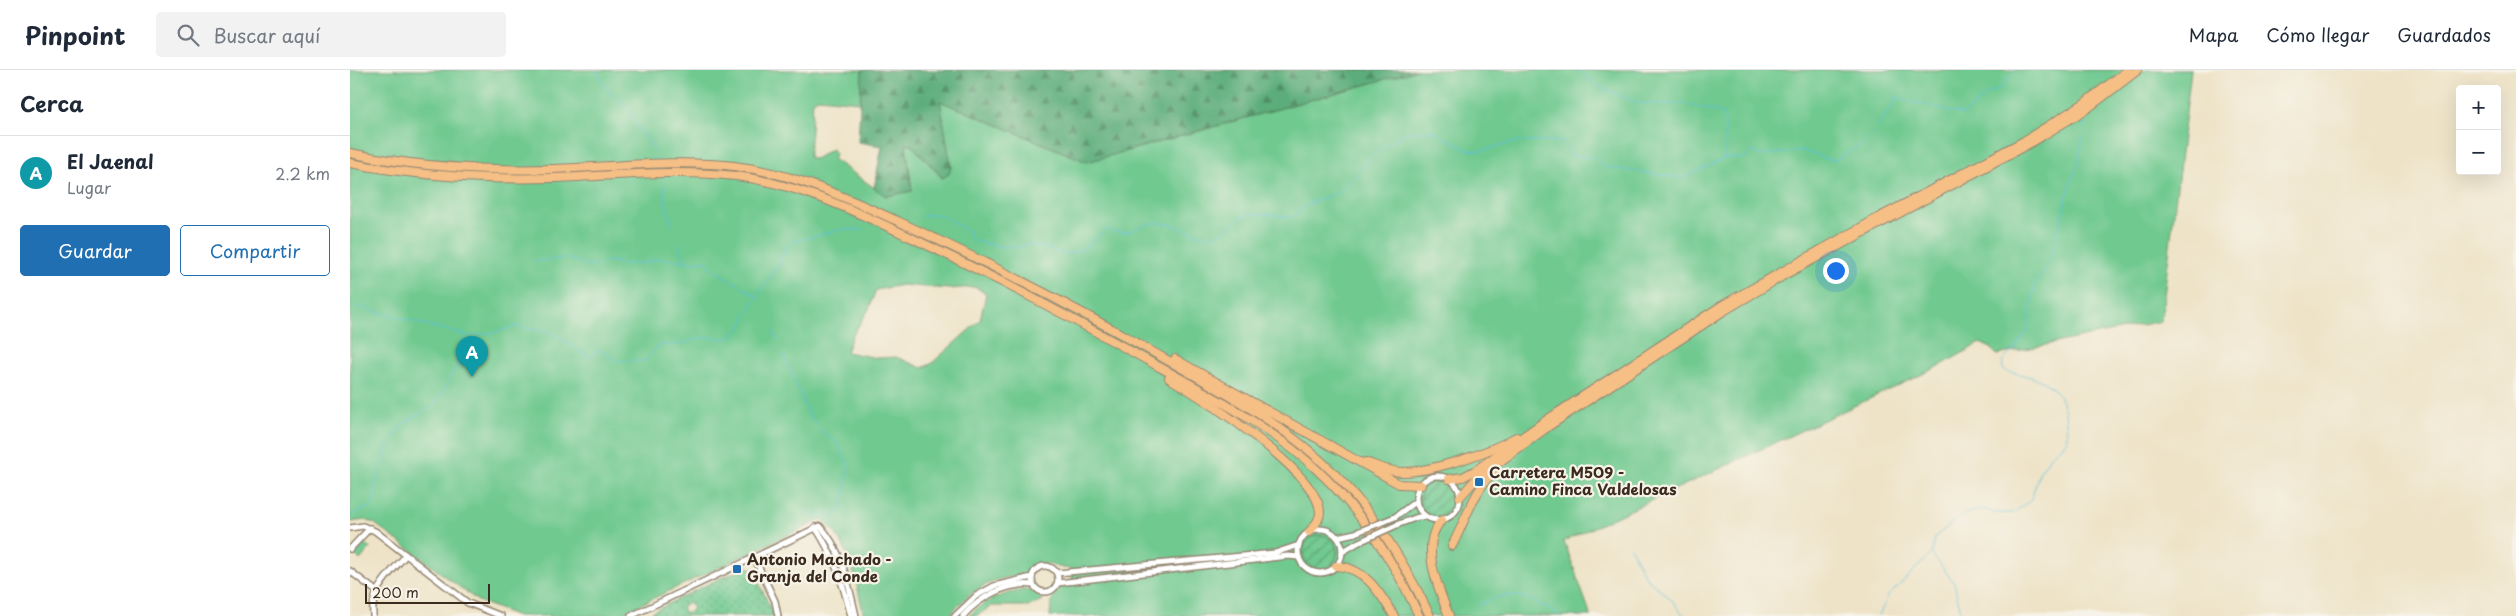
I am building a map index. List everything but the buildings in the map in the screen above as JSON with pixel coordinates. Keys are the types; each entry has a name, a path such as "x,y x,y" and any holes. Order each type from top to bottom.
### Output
{"highway":[{"path":"1344,455 1390,471 1402,472 1478,455 1513,438 1606,376 1779,271 2024,141 2083,104 2128,70"},
{"path":"1460,497 1476,478 1536,434 1722,312 1786,274 2032,142 2088,108 2138,70"},
{"path":"350,153 425,164 485,168 552,169 650,164 707,164 761,170 813,185 955,247 1135,337 1399,484 1421,485"},
{"path":"350,163 424,174 483,178 550,178 670,173 707,174 759,180 809,193 880,223 1027,294 1181,379 1248,420 1312,465 1339,491 1378,541 1403,581 1419,616"},
{"path":"1082,312 1252,412 1318,458 1345,484 1386,535 1411,576 1430,616"},
{"path":"1085,326 1105,341 1175,382 1272,449 1300,478 1317,503 1320,517 1310,532"},
{"path":"1448,479 1463,477 1476,470 1643,355"},
{"path":"1452,546 1484,480 1536,434"},
{"path":"1442,520 1432,534 1432,552 1437,582 1449,616"},
{"path":"1336,566 1348,566 1360,574 1380,593 1394,616"}],"street":[{"path":"1299,545 1299,557 1306,567 1316,572 1323,572 1336,566 1342,552 1358,542 1399,524 1418,517 1442,520 1455,512 1460,497 1454,484 1448,479 1431,478 1421,485 1416,501 1405,511 1355,533 1337,537"},
{"path":"1416,501 1418,508 1426,517"},
{"path":"350,528 370,528 468,603 501,616"},
{"path":"350,549 370,528"},
{"path":"631,616 818,528"},
{"path":"818,528 841,578 851,616"},
{"path":"818,528 847,576 856,616"},
{"path":"1057,573 1275,553 1299,545 1310,532 1327,530 1337,537 1342,552"},
{"path":"373,616 373,601 376,591 406,555"},
{"path":"1058,583 1057,573 1049,566 1038,568 1032,577 1033,585 1040,592 1045,593 1051,591 1058,583 1288,556 1299,557"},
{"path":"754,557 775,602 778,616"},
{"path":"350,571 376,591"},
{"path":"955,616 976,596 994,586 1032,577"},
{"path":"963,616 979,602 996,592 1011,587 1033,585"}],"green space":[{"path":"350,70 862,70 860,102 818,98 813,101 809,158 815,159 832,149 835,154 833,159 886,196 912,191 906,144 912,145 942,178 949,174 951,167 940,101 1087,162 1418,70 2191,70 2161,321 1997,355 1991,348 1980,343 1940,366 1564,541 1591,616 1050,616 1054,595 1061,588 1072,585 1072,569 1046,564 1035,568 1027,574 1003,579 984,586 966,598 949,616 864,616 851,563 832,528 822,519 616,616 518,616 478,601 374,523 365,520 350,522","holes":["902,285 949,289 976,287 986,294 980,320 931,364 922,368 896,357 878,358 846,352 852,336 869,309 876,290"]},
{"path":"862,70 1418,70 1087,162 940,101 951,167 949,174 943,178 912,145 906,144 912,191 886,196 874,188 882,146 858,142"},
{"path":"1437,482 1449,487 1454,499 1449,511 1437,516 1425,511 1420,499 1425,487"},
{"path":"1320,535 1332,540 1337,552 1332,564 1320,569 1308,564 1303,552 1308,540"},
{"path":"365,543 370,548 360,560 355,555"},
{"path":"748,567 753,569 774,616 656,616 652,612 714,581","holes":["688,602 693,608 689,613 685,613 682,607"]},
{"path":"1029,589 1036,592 1042,600 1030,606 992,606 976,616 969,616 982,605 997,597"}],"waterway":[{"path":"596,70 609,92 619,99 655,151"},
{"path":"1579,70 1596,85 1637,103 1686,104 1723,113 1725,121 1725,158"},
{"path":"922,216 939,214 968,231 971,240 997,246 1021,247 1028,244 1067,254 1083,249 1107,229 1123,233 1151,223 1173,225 1206,236 1213,236 1222,233 1238,219 1247,215 1260,214 1292,217 1313,201 1336,194 1353,180 1371,156 1406,132 1433,131 1468,150 1481,151 1514,142 1564,141 1571,156 1595,157 1605,167 1683,178 1725,158 1745,158 1753,151 1760,155 1804,151 1834,161 1867,141 1897,98 1894,97 1964,115 1987,94 2001,88 2015,70"},
{"path":"2085,128 2086,123"},
{"path":"1932,553 1935,537 1963,514 1983,509 1995,513 2013,513 2031,500 2039,473 2052,454 2067,441 2063,404 2053,388 2033,378 2008,372 2002,367 2004,359 2015,349 2028,330 2034,286 2050,262 2066,198 2078,164 2083,136"},
{"path":"664,185 666,205 672,225"},
{"path":"355,306 469,336 493,333 516,326 552,333 589,357 599,350 618,361 645,361 659,345 676,345 706,337 728,339 741,327 747,312 777,267 785,249 792,242 843,229 863,230"},
{"path":"679,244 685,261 690,263 705,260 714,270 758,297"},
{"path":"535,261 567,258 590,266 609,261 625,264 645,263 657,259 685,261"},
{"path":"773,332 776,339"},
{"path":"350,515 372,506 377,479 387,446 403,424 432,407 445,389 458,364 464,335"},
{"path":"784,355 809,415 825,434 838,444 849,469 841,510 837,516 808,512"},
{"path":"1630,547 1646,578 1671,599 1684,616"},
{"path":"1879,616 1888,596 1931,554"},
{"path":"1932,554 1954,583 1962,616"},
{"path":"1479,605 1491,599 1512,595 1540,604 1561,616"}],"place":[{"name":"El Jaenal","path":"472,377"},
{"name":"Carretera M509 - Camino Finca Valdelosas","path":"1479,482"},
{"name":"Antonio Machado - Granja del Conde","path":"737,569"}]}
